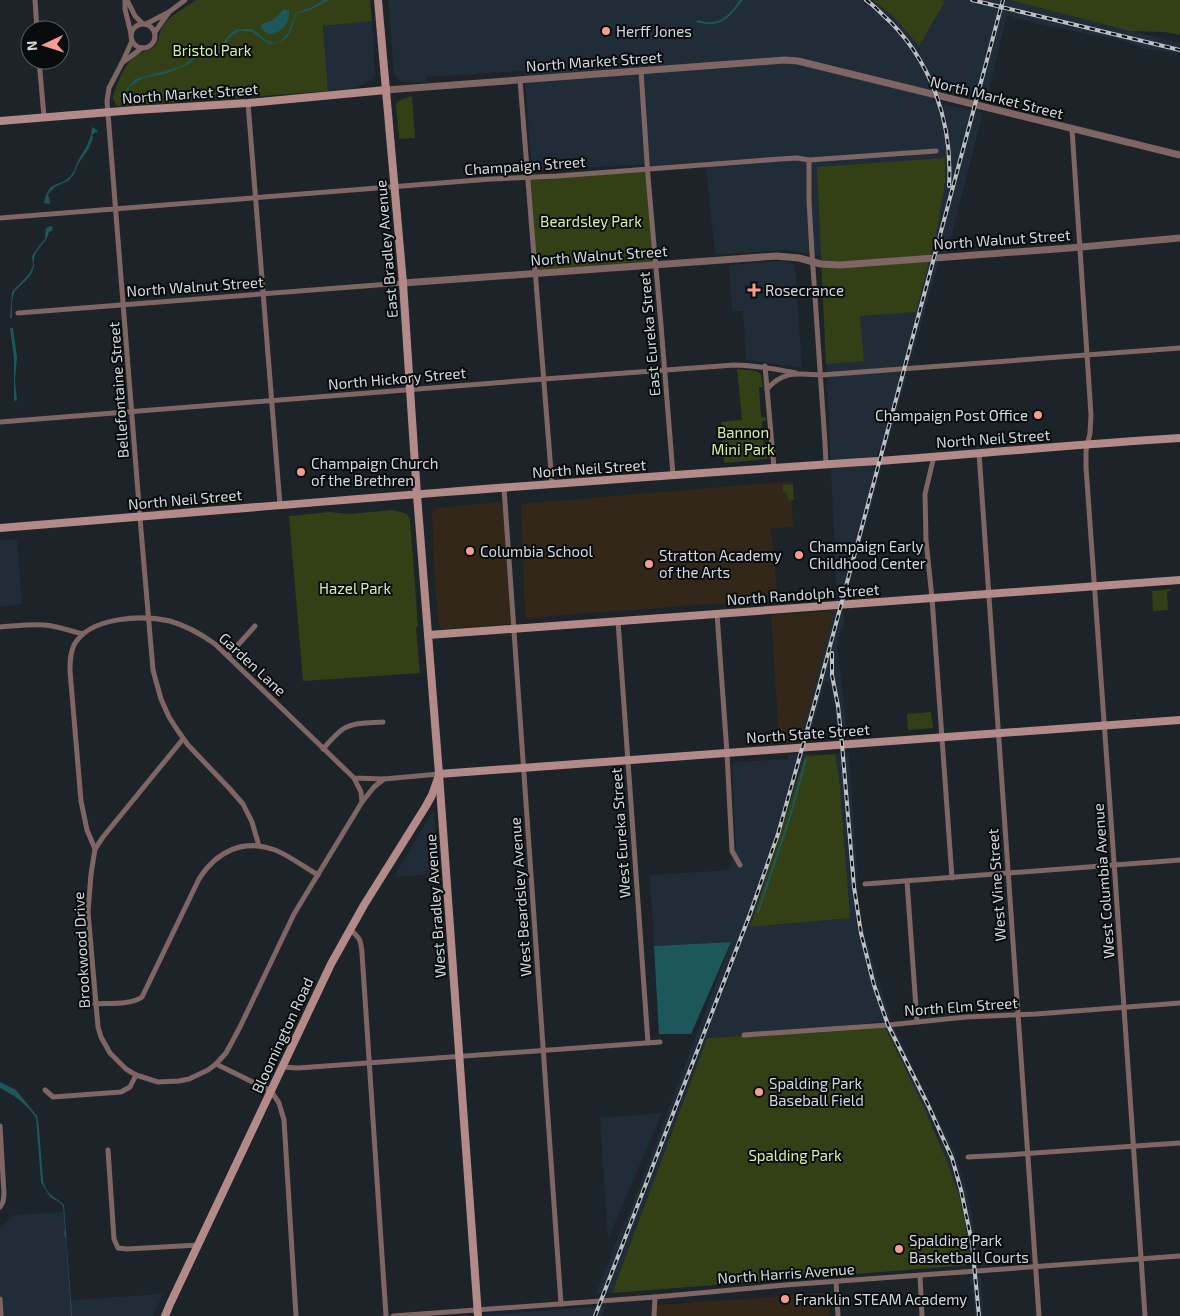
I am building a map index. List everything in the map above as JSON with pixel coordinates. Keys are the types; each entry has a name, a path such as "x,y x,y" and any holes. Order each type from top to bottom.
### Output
{"main road":[{"name":"East Bradley Avenue","path":"378,0 403,283 417,495"},
{"name":"North Market Street","path":"0,121 248,103 386,90"},
{"name":"North Neil Street","path":"0,528 552,484 1180,438"},
{"name":"West Bradley Avenue","path":"417,495 478,1313"},
{"name":"North Randolph Street","path":"428,635 1180,580"},
{"name":"North State Street","path":"439,774 1180,720"},
{"name":"Bloomington Road","path":"165,1316 331,964 426,806 439,774"}],"street":[{"path":"34,0 36,20"},
{"path":"122,63 142,48 152,44 156,36 153,28 135,16 126,0"},
{"path":"126,0 125,10 132,41 142,48"},
{"path":"131,34 135,26 169,12 185,0"},
{"path":"155,32 169,12"},
{"name":"Bellefontaine Street","path":"132,41 108,88 107,97 150,650 156,683 169,717 183,739 243,804 252,822 259,846"},
{"name":"North Market Street","path":"386,90 773,61 798,62 1180,155"},
{"path":"41,70 44,117"},
{"name":"East Eureka Street","path":"641,71 647,169 673,475"},
{"path":"520,80 552,484"},
{"path":"248,103 280,505"},
{"name":"West Columbia Avenue","path":"1072,129 1091,415 1091,427 1086,451 1086,467 1145,1316"},
{"name":"Champaign Street","path":"0,218 394,186 780,159 797,158 809,160 936,151"},
{"path":"809,160 809,201 826,464"},
{"name":"North Walnut Street","path":"18,313 776,256 799,258 813,263 840,265 1180,238"},
{"name":"North Hickory Street","path":"0,422 734,365 765,366 796,373 821,375 1180,348"},
{"path":"765,366 774,468"},
{"name":"North Hickory Street","path":"768,389 777,380 796,373"},
{"name":"West Vine Street","path":"979,453 1039,1316"},
{"path":"934,456 925,494 926,540 932,598 952,878"},
{"name":"West Beardsley Avenue","path":"504,488 561,1304"},
{"path":"717,614 732,851 740,865"},
{"name":"Garden Lane","path":"83,634 106,623 135,618 171,622 195,631 215,644 228,656 354,778"},
{"name":"West Eureka Street","path":"618,622 648,1043"},
{"path":"0,627 45,625 83,634"},
{"path":"228,656 254,626"},
{"name":"Brookwood Drive","path":"83,634 77,640 72,651 70,671 81,801 87,830 95,849 88,912 95,1004 98,1026 104,1044 116,1060 136,1075"},
{"path":"323,749 337,734 350,726 383,722"},
{"path":"95,849 183,739"},
{"path":"362,802 361,792 354,778 384,779 439,774"},
{"path":"45,1090 54,1097 121,1092 130,1087 136,1075 158,1082 179,1082 199,1076 216,1064 231,1045 294,914 362,802 373,788 384,779"},
{"path":"95,1004 132,1002 142,997 199,879 205,869 220,855 241,847 259,846 277,851 318,875"},
{"path":"865,884 1180,860"},
{"path":"907,881 917,1022"},
{"path":"350,930 362,944 386,1316"},
{"name":"North Elm Street","path":"744,1036 966,1017 1036,1014 1180,1003"},
{"path":"282,1067 298,1068 660,1042"},
{"path":"216,1064 271,1090 279,1103 284,1120 296,1316"},
{"path":"0,1126 4,1194 0,1207"},
{"path":"968,1157 1180,1143"},
{"path":"108,1150 114,1239 118,1248 198,1245"},
{"name":"North Harris Avenue","path":"394,1316 478,1313 561,1304 1180,1256"},
{"path":"920,1276 922,1316"},
{"path":"836,1282 838,1316"},
{"path":"654,1316 655,1297"},
{"path":"0,1299 1,1316"}],"shaded area":[{"path":"388,0 1009,0 1180,43 1180,54 1142,48 1124,41 1038,24 1007,15 986,103 928,89 933,102 983,113 947,253 931,254 929,263 939,262 911,361 902,362 898,376 907,376 886,449 878,450 873,470 881,470 847,593 839,593 837,598 821,256 786,250 715,255 706,167 652,171 650,164 532,171 524,71 426,77 426,82 401,82 394,74"},
{"path":"372,21 375,75 371,80 360,86 328,91 323,26"},
{"path":"783,261 795,264 802,368 746,360 743,311 732,311 729,265"},
{"name":"Stratton Academy of the Arts","path":"791,481 793,527 771,529 778,599 525,618 521,504"},
{"name":"Columbia School","path":"500,502 503,509 511,624 441,628 435,591 432,511 436,508"},
{"path":"17,539 22,604 0,607 0,540"},
{"path":"833,611 844,611 844,626 840,632 837,646 848,738 837,739 835,703 830,682 825,681 808,741 800,742 830,627"},
{"path":"833,611 800,742 779,743 771,615"},
{"path":"849,752 859,903 864,933 891,1020 788,1033 707,1038 612,1293 596,1294 621,1229 629,1215 731,942 654,946 650,875 729,870 736,847 732,765 734,762 788,759 788,755 810,753 810,756 805,757 750,927 849,918 839,776 835,754"},
{"path":"434,809 438,874 394,877"},
{"path":"885,1027 894,1027 953,1149 971,1209 980,1264 971,1265 959,1195 936,1133"},
{"path":"662,1113 608,1239 600,1118"},
{"path":"64,1212 70,1300 163,1294 153,1316 0,1316 0,1228 14,1215"},
{"path":"981,1277 983,1316 975,1316 973,1285 970,1285 969,1278"},
{"name":"Franklin STEAM Academy","path":"828,1293 829,1316 655,1316 657,1305"},
{"path":"606,1306 602,1316 486,1316 486,1315"}],"green space":[{"name":"Bristol Park","path":"196,0 370,0 372,21 323,26 328,91 117,106 113,99 115,89 127,65 135,55 154,47 166,22"},
{"path":"873,0 945,1 919,46 894,17"},
{"path":"1009,0 1180,0 1180,35 1166,32 1130,31"},
{"path":"412,96 415,138 399,139 396,104 402,99"},
{"path":"945,158 945,182 937,230 916,312 860,316 864,361 826,364 817,167"},
{"name":"Beardsley Park","path":"645,171 653,263 537,272 529,179"},
{"name":"Bannon Mini Park","path":"737,369 757,371 761,375 763,387 759,387 761,417 766,418 766,420 762,421 764,454 768,454 767,459 724,463 721,422 742,420"},
{"path":"793,484 794,500 789,501 786,492 783,493 783,485"},
{"name":"Hazel Park","path":"393,510 407,514 410,519 420,673 303,681 289,516 329,512 350,514"},
{"path":"1171,589 1167,591 1168,610 1153,611 1152,591"},
{"path":"931,712 933,728 908,730 907,714"},
{"path":"835,754 839,776 850,918 750,927 805,756"},
{"name":"Spalding Park","path":"885,1027 924,1107 946,1159 959,1195 971,1265 612,1293 707,1038"}],"water":[{"path":"324,0 329,0 310,10 297,14 289,35 282,41 276,43 269,44 252,32 239,31 214,52 198,56 187,65 165,74 143,78 131,86 126,92 125,98 119,94 123,94 135,79 180,67 197,53 216,49 236,30 252,29 267,41 275,43 281,41 288,33 296,13"},
{"path":"740,0 743,0 733,12 718,23 705,24 696,22 698,20 712,22 723,19"},
{"path":"284,9 289,11 289,15 283,28 276,33 266,33 261,27 262,24 272,20"},
{"path":"92,127 97,130 98,134 96,132 92,135 93,138 89,148 78,164 74,174 69,180 55,187 48,194 50,203 44,203 49,189 68,179 73,172 89,140"},
{"path":"51,226 53,228 52,231 49,232 47,239 35,255 32,273 15,291 12,304 12,318 10,318 12,292 29,274 33,266 32,256 45,239 46,228"},
{"path":"10,328 13,328 17,357 16,401 14,400 14,358"},
{"path":"731,942 691,1034 659,1034 654,946"},
{"path":"0,1082 16,1090 37,1116 43,1180 49,1193 64,1205 72,1316 63,1206 50,1197 41,1182 36,1118 20,1101 0,1088"}],"waterway":[{"path":"758,912 789,820 806,759"}],"railway":[{"path":"866,0 900,32 926,71 936,93 947,139 949,186"},
{"path":"972,0 1180,50"},
{"path":"595,1316 750,914 778,834 1003,0"},
{"path":"832,653 832,675 838,706 854,887 861,933 874,985 888,1025 952,1158 972,1243 979,1316"}],"place":[{"name":"Herff Jones","path":"606,31"},
{"name":"Rosecrance","path":"754,290"},
{"name":"Champaign Post Office","path":"1038,415"},
{"name":"Champaign Church of the Brethren","path":"301,472"},
{"name":"Columbia School","path":"470,551"},
{"name":"Champaign Early Childhood Center","path":"799,555"},
{"name":"Stratton Academy of the Arts","path":"649,564"},
{"name":"Spalding Park Baseball Field","path":"759,1092"},
{"name":"Spalding Park Basketball Courts","path":"899,1249"},
{"name":"Franklin STEAM Academy","path":"785,1299"}]}
